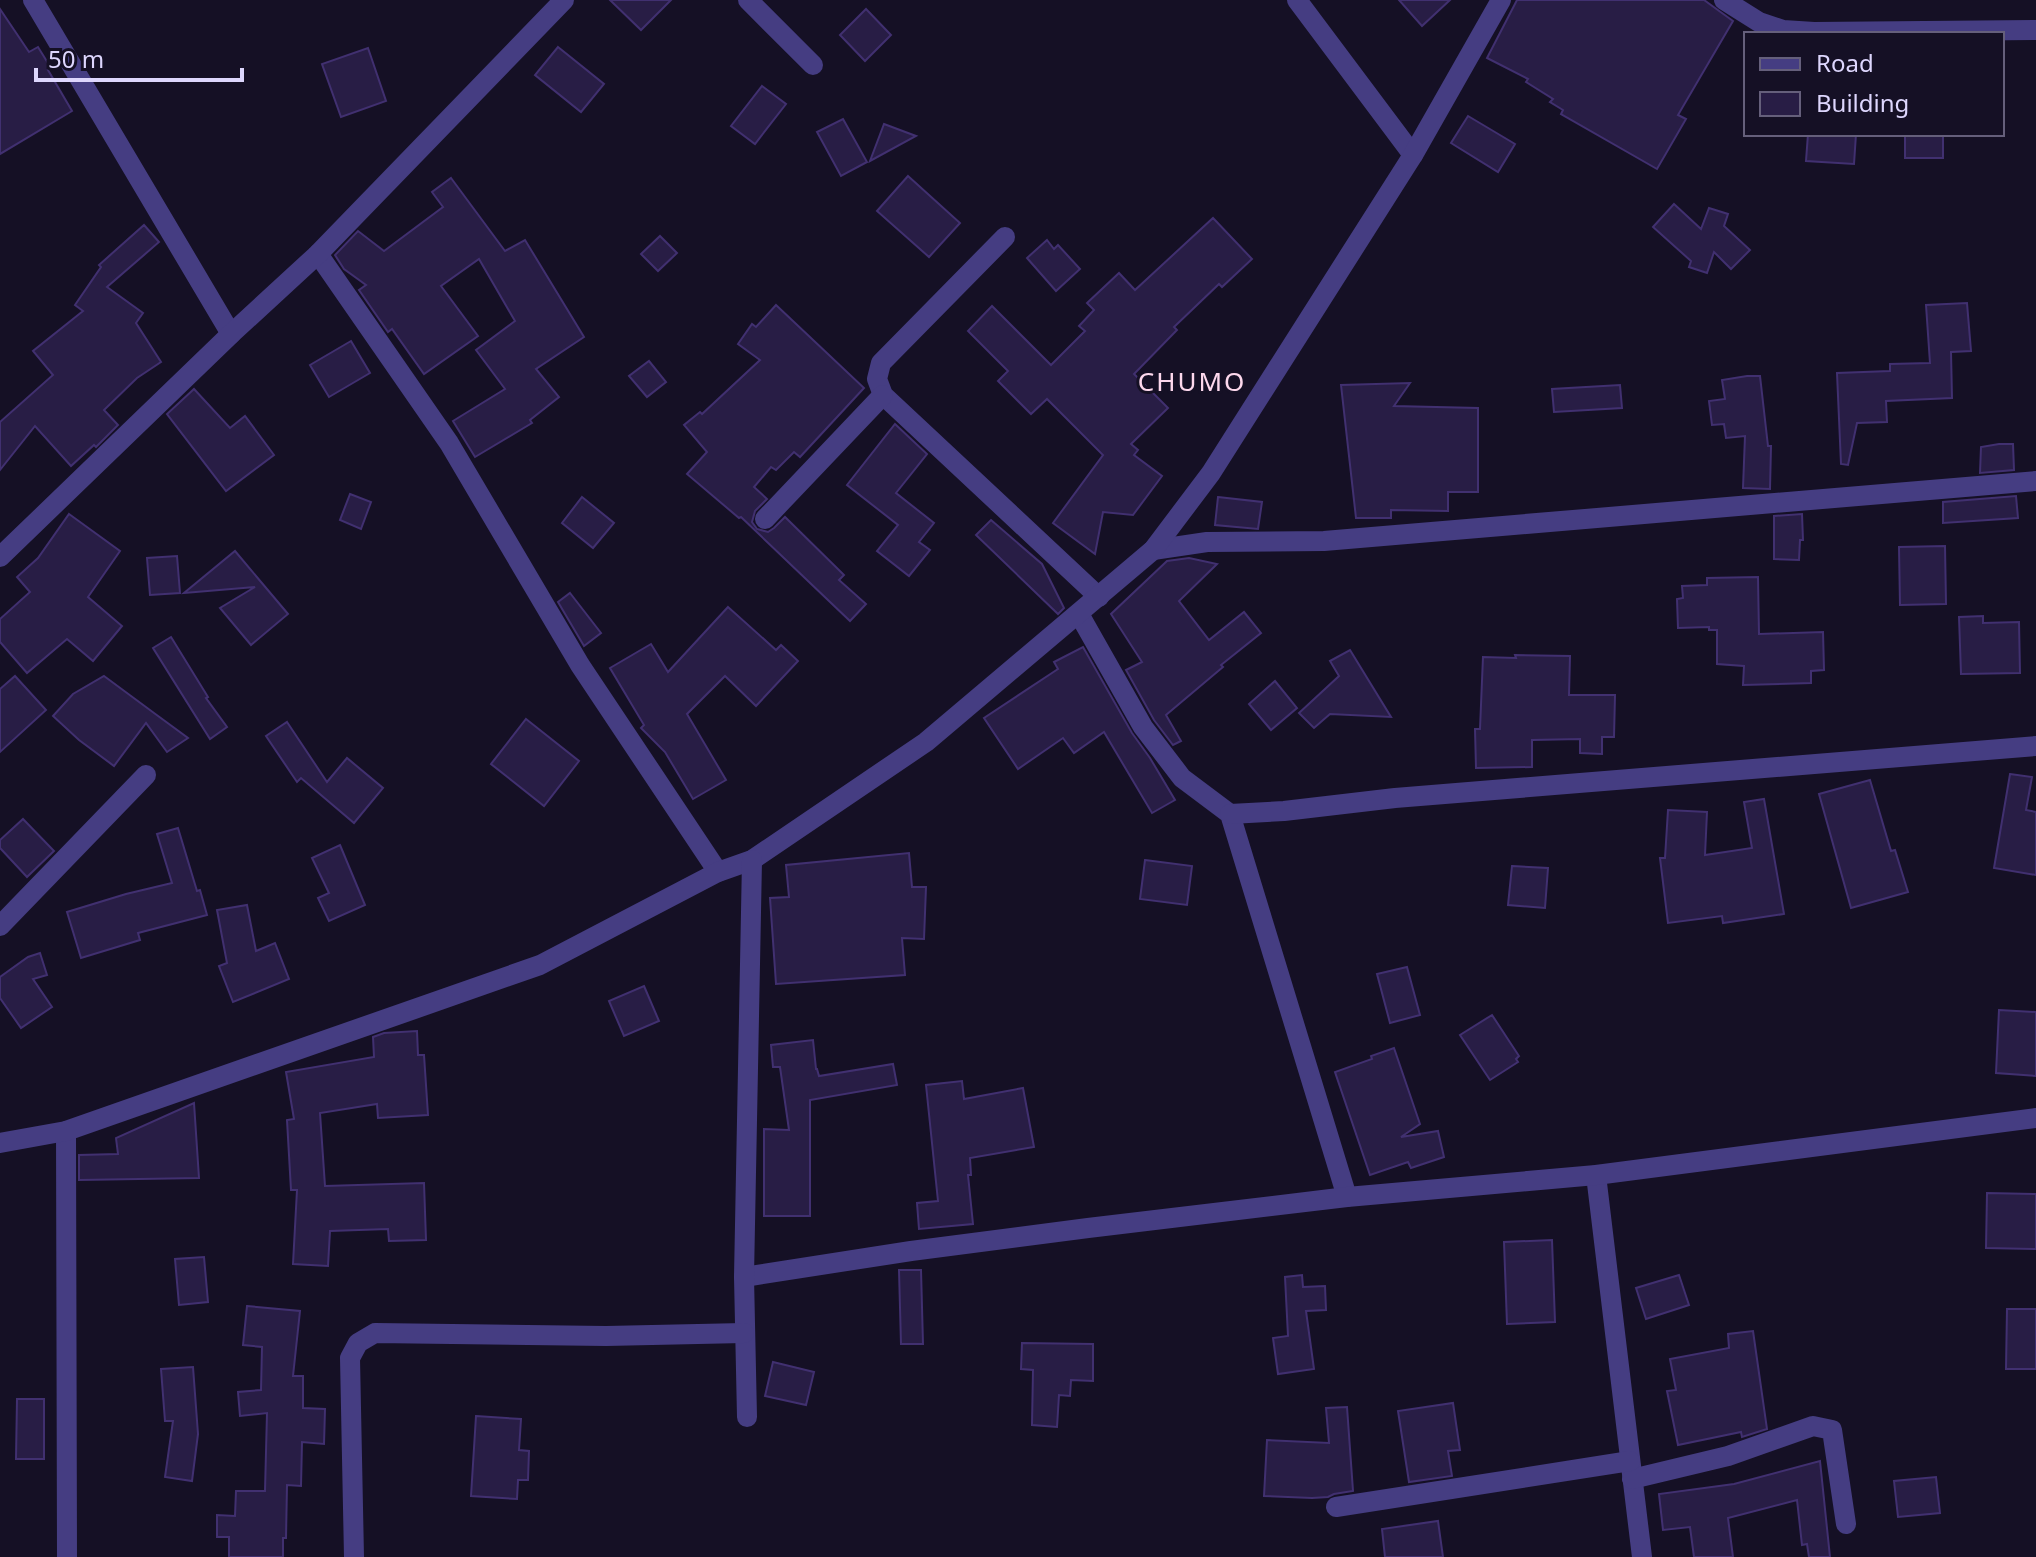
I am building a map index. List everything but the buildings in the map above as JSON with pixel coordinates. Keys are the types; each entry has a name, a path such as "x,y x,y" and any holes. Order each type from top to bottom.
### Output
{"street":[{"path":"33,0 231,334"},
{"path":"0,557 318,254 564,0"},
{"path":"748,0 813,65"},
{"path":"1297,0 1413,155"},
{"path":"0,1143 66,1131 540,965 718,872 752,860 926,742 1153,550 1211,473 1413,155 1501,0"},
{"path":"1724,0 1759,22 1783,30 2036,30"},
{"path":"1005,237 881,363 877,379 883,395 1099,597"},
{"path":"318,254 449,443 580,665 718,872"},
{"path":"765,519 883,395"},
{"path":"1153,550 1207,542 1324,541 2036,481"},
{"path":"1079,614 1143,727 1182,778 1230,814 1347,1197"},
{"path":"1230,814 2036,746"},
{"path":"0,926 146,775"},
{"path":"747,1417 744,1277 752,860"},
{"path":"744,1277 911,1251 1347,1197 1596,1175 2036,1118"},
{"path":"66,1131 67,1557"},
{"path":"1596,1175 1642,1557"},
{"path":"354,1557 350,1358 358,1343 375,1333 606,1336 744,1333"},
{"path":"1336,1507 1728,1456 1813,1426 1832,1430 1846,1524"}],"district":[{"name":"CHUMO","path":"1192,381"}]}
